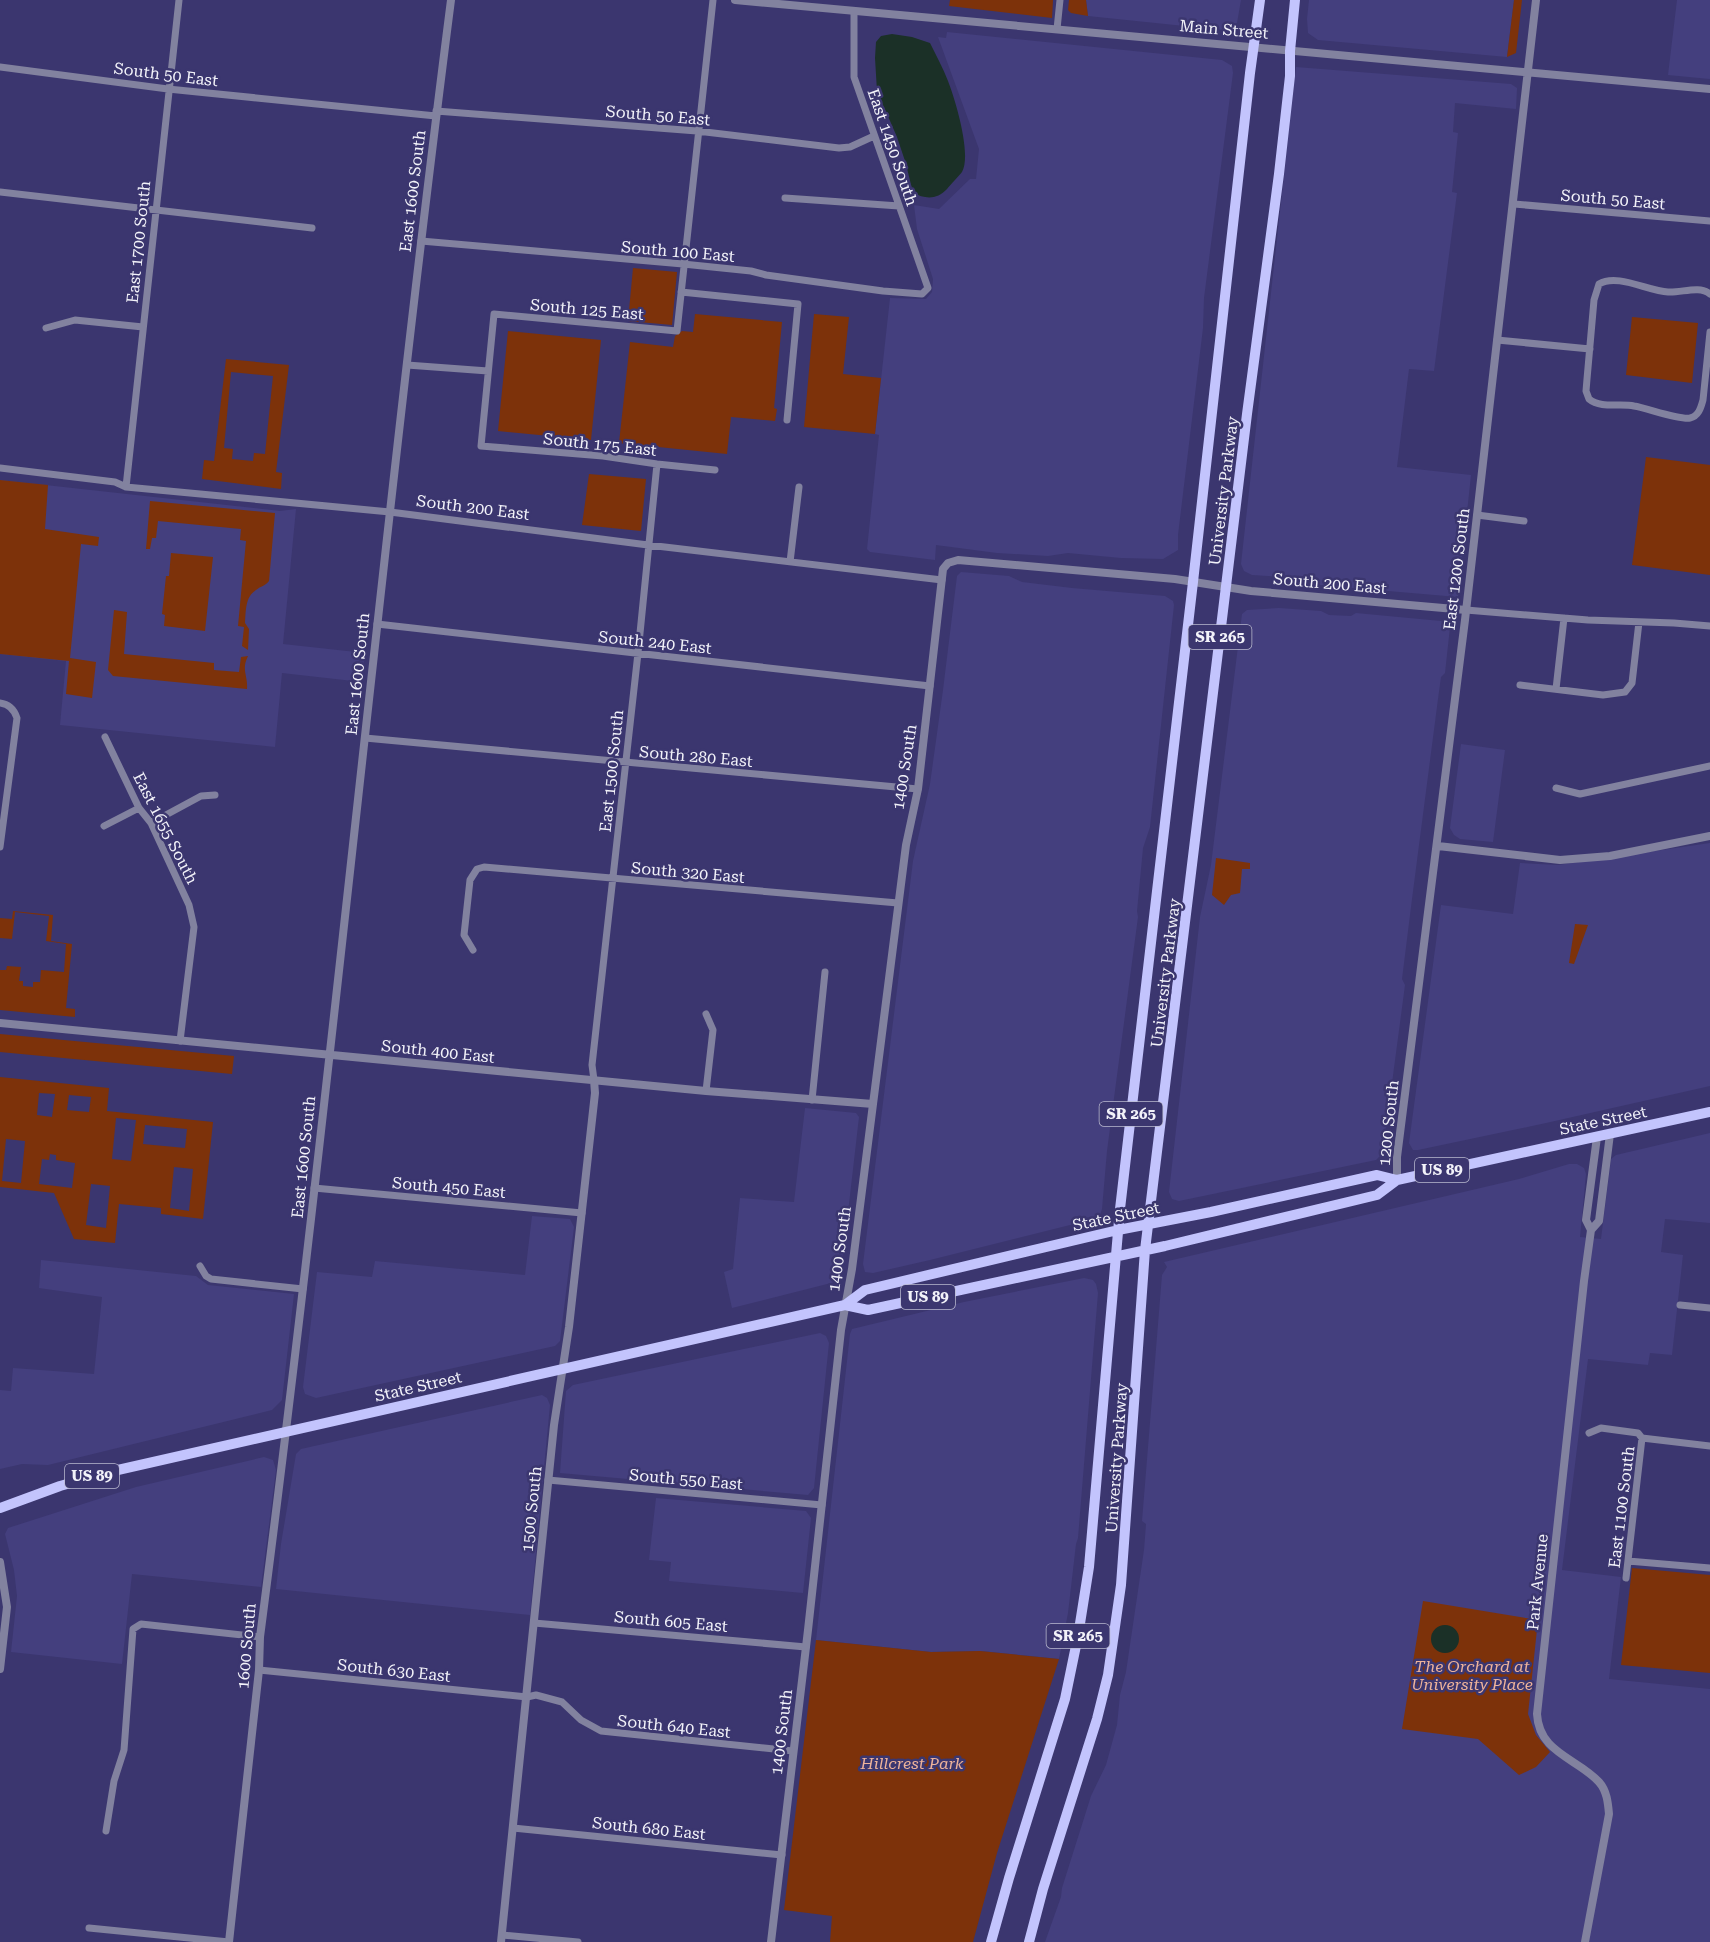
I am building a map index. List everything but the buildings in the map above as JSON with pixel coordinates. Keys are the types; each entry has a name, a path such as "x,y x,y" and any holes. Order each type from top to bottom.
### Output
{"main road":[{"name":"SR 265","path":"1254,47 1260,0"},
{"name":"University Parkway","path":"1029,1942 1043,1889 1098,1719 1115,1630 1124,1560 1145,1250 1279,174 1290,76 1295,0"},
{"name":"University Parkway","path":"991,1942 1065,1699 1087,1579 1118,1230 1254,47"},
{"name":"State Street","path":"845,1305 868,1310 1145,1250 1377,1195 1397,1180 1710,1112"},
{"name":"State Street","path":"0,1508 60,1486 109,1472 845,1305 865,1290 1118,1230 1211,1212 1377,1174 1397,1180"}],"street":[{"name":"East 1700 South","path":"126,487 179,0"},
{"name":"East 1600 South","path":"296,1352 377,624 451,0"},
{"path":"712,0 681,292 798,304 787,420"},
{"name":"Main Street","path":"735,0 827,4 854,11 1710,89"},
{"path":"1057,29 1060,0"},
{"name":"East 1200 South","path":"1408,1070 1466,610 1536,0"},
{"name":"East 1450 South","path":"854,11 854,77 928,288"},
{"name":"South 50 East","path":"0,67 168,89 436,114 698,131 839,148 850,147 874,136"},
{"path":"0,192 312,228"},
{"path":"785,198 899,206"},
{"name":"South 50 East","path":"1514,204 1710,221"},
{"name":"South 100 East","path":"421,241 751,271 883,291 922,294 928,288"},
{"path":"1710,294 1703,290 1670,292 1616,281 1602,282 1594,300 1586,391 1589,399 1604,405 1633,405 1690,418 1696,415 1701,409 1703,400 1710,332"},
{"name":"South 125 East","path":"488,371 494,314 677,331 681,292"},
{"path":"46,328 75,320 143,327"},
{"path":"1497,340 1590,349"},
{"path":"407,364 488,371"},
{"name":"South 175 East","path":"488,371 481,446 603,456 715,470"},
{"name":"East 1500 South","path":"594,1080 592,1065 657,464"},
{"name":"South 200 East","path":"0,468 115,482 126,487 390,512 942,580"},
{"path":"790,562 799,487"},
{"path":"1477,515 1524,521"},
{"name":"South 200 East","path":"948,563 958,560 1193,582 1342,600 1564,618 1710,626"},
{"name":"1400 South","path":"771,1942 841,1330 852,1269 906,845 918,789 942,580 948,563"},
{"path":"1556,689 1564,618"},
{"path":"1520,685 1614,694 1625,692 1632,683 1639,621"},
{"name":"South 240 East","path":"377,624 930,686"},
{"path":"0,703 13,709 16,718 0,847"},
{"name":"East 1655 South","path":"105,737 139,808 151,823 189,905 194,927 180,1041"},
{"name":"South 280 East","path":"365,738 918,789"},
{"path":"1556,788 1580,794 1710,766"},
{"path":"151,823 201,796 215,795"},
{"path":"104,826 139,808"},
{"path":"1437,846 1560,860 1610,856 1710,833"},
{"name":"South 320 East","path":"473,950 464,935 470,880 477,869 484,867 898,903"},
{"path":"812,1100 825,972"},
{"path":"706,1014 713,1030 706,1092"},
{"name":"South 400 East","path":"0,1023 706,1092 873,1104"},
{"name":"1200 South","path":"1397,1180 1397,1157 1408,1070"},
{"name":"1500 South","path":"502,1938 549,1480 595,1093 594,1080"},
{"name":"Park Avenue","path":"1585,1942 1609,1814 1608,1799 1600,1783 1548,1744 1538,1727 1537,1714 1584,1281 1591,1230 1599,1221 1610,1134"},
{"name":"Park Avenue","path":"1591,1230 1586,1220 1597,1137"},
{"name":"South 450 East","path":"314,1188 582,1213"},
{"path":"200,1266 206,1276 212,1279 303,1289"},
{"path":"1680,1305 1710,1308"},
{"name":"1600 South","path":"229,1942 259,1670 260,1636 296,1352"},
{"path":"1589,1433 1601,1428 1638,1432 1642,1438 1710,1446"},
{"name":"East 1100 South","path":"1626,1578 1642,1438"},
{"name":"South 550 East","path":"549,1480 822,1505"},
{"path":"1628,1561 1710,1568"},
{"path":"0,1562 7,1607 0,1669"},
{"name":"South 605 East","path":"534,1623 806,1647"},
{"path":"106,1831 114,1781 124,1750 133,1629 141,1624 260,1636"},
{"name":"South 630 East","path":"259,1670 527,1697"},
{"name":"South 640 East","path":"527,1697 536,1695 562,1702 581,1720 601,1731 794,1751"},
{"name":"South 680 East","path":"513,1828 782,1855"},
{"path":"89,1928 229,1942"},
{"path":"502,1938 578,1942"}],"shaded area":[{"path":"1086,0 1241,0 1237,23 1223,30 1088,16"},
{"path":"1309,0 1514,0 1507,57 1318,40 1308,33"},
{"path":"1677,0 1710,0 1710,79 1668,75"},
{"path":"947,32 1222,60 1232,66 1233,73 1204,298 1203,328 1178,550 1163,559 1068,553 1048,556 997,553 936,545 935,560 870,552 867,549 879,435 875,434 890,298 926,299 932,292 933,279 917,229 914,205 939,209 970,179 976,179 979,149 938,37 946,38"},
{"path":"892,34 930,43 948,81 958,113 964,140 965,164 962,172 947,189 935,197 913,193 897,137 877,91 876,42 881,36"},
{"path":"1296,67 1511,84 1517,88 1516,109 1455,103 1453,132 1458,133 1452,192 1457,193 1434,371 1409,369 1397,467 1471,475 1458,597 1318,585 1297,578 1252,575 1244,571 1241,564"},
{"path":"0,480 280,511 296,509 283,644 365,653 362,682 282,673 275,747 60,725 66,661 0,654"},
{"path":"961,572 1009,576 1022,582 1072,588 1165,596 1173,601 1174,605 1150,827 1143,848 1138,917 1107,1151 1102,1209 1100,1215 1094,1219 930,1260 873,1273 865,1272 863,1264 913,861 930,784 957,576"},
{"path":"1279,608 1321,611 1329,615 1351,616 1356,613 1441,621 1446,622 1450,627 1445,673 1441,677 1412,899 1402,979 1405,985 1383,1151 1376,1160 1179,1201 1172,1199 1169,1192 1200,917 1211,865 1242,614 1247,610"},
{"path":"1461,744 1505,750 1493,842 1460,839 1450,828"},
{"path":"1710,843 1710,1086 1413,1150 1409,1143 1441,905 1513,914 1520,863 1558,865"},
{"path":"805,1108 856,1113 859,1117 839,1279 835,1282 732,1308 724,1272 733,1269 740,1198 794,1202"},
{"path":"1710,1133 1710,1223 1665,1219 1661,1252 1683,1255 1672,1355 1650,1353 1648,1365 1588,1359 1562,1570 1621,1577 1609,1679 1710,1689 1710,1942 1045,1942 1091,1796 1106,1765 1117,1725 1144,1550 1146,1524 1142,1521 1162,1275 1167,1267 1164,1262 1519,1179 1569,1164 1577,1164 1584,1168 1586,1174 1580,1237 1601,1239 1611,1159 1616,1155"},
{"path":"532,1216 570,1219 574,1227 560,1341 555,1346 316,1398 305,1394 303,1387 317,1272 372,1277 375,1261 525,1275"},
{"path":"41,1260 196,1276 208,1285 294,1294 282,1400 272,1410 48,1465 22,1464 0,1469 0,1390 11,1391 13,1368 94,1374 102,1297 39,1288"},
{"path":"1084,1278 1093,1280 1098,1293 1078,1538 1059,1659 981,1651 931,1652 816,1640 852,1329 964,1302"},
{"path":"820,1333 826,1336 829,1343 814,1488 808,1495 560,1473 566,1391 573,1385"},
{"path":"542,1395 547,1398 550,1405 530,1615 276,1589 296,1454 301,1449"},
{"path":"264,1457 273,1460 276,1470 261,1587 132,1574 122,1664 11,1652 17,1596 14,1570 5,1534 8,1528 136,1487"},
{"path":"656,1498 806,1511 811,1518 803,1593 669,1581 671,1562 649,1560"},
{"path":"1445,1625 1455,1629 1459,1639 1455,1649 1445,1653 1435,1649 1431,1639 1435,1629"}],"green space":[{"path":"950,0 1053,0 1052,18 949,6"},
{"path":"1069,0 1086,0 1088,16 1071,13 1068,10"},
{"path":"1514,0 1522,0 1516,53 1507,57"},
{"path":"633,268 677,272 672,325 628,321"},
{"path":"695,314 782,322 774,408 777,409 775,421 731,417 727,454 619,443 630,342 673,347 675,336 682,331 693,332"},
{"path":"814,314 849,317 843,374 881,378 875,434 804,427"},
{"path":"1632,317 1698,323 1692,383 1626,375"},
{"path":"508,331 601,340 591,440 498,431"},
{"path":"226,359 289,365 276,472 282,473 281,489 202,479 204,460 214,461","holes":["231,372 273,376 265,454 254,453 253,461 232,459 233,449 224,448"]},
{"path":"1646,457 1710,465 1710,575 1632,565"},
{"path":"589,474 646,479 641,531 582,525"},
{"path":"0,480 48,485 45,529 99,537 98,546 81,544 70,658 96,662 92,698 66,694 69,661 0,654"},
{"path":"150,501 275,513 269,581 252,593 247,605 245,623 249,629 248,650 242,646 244,627 238,626 246,541 240,540 241,529 158,521 156,538 152,538 150,549 146,549"},
{"path":"171,553 213,557 205,631 164,626 165,615 162,614"},
{"path":"114,610 127,612 124,654 214,663 214,670 239,672 241,657 248,656 245,669 247,689 113,676 108,670"},
{"path":"1216,858 1250,863 1250,869 1242,869 1240,893 1231,895 1224,905 1212,895"},
{"path":"13,911 53,915 51,941 72,944 66,1008 75,1009 75,1017 0,1010 0,970 6,970 7,966 21,967 19,981 23,981 23,986 33,987 33,982 40,982 41,970 64,972 66,944 46,941 49,916 15,912 12,939 0,938 0,918 12,919"},
{"path":"1575,924 1588,925 1574,964 1569,963"},
{"path":"0,1034 234,1056 232,1074 0,1052"},
{"path":"0,1077 109,1088 107,1111 213,1122 203,1219 161,1214 161,1208 119,1204 115,1243 74,1239 54,1193 0,1187","holes":["39,1093 55,1094 52,1117 37,1115","69,1095 91,1097 89,1112 67,1110","116,1118 136,1120 131,1161 112,1159","145,1125 187,1129 185,1148 143,1144","6,1139 25,1141 21,1183 2,1181","50,1154 56,1155 56,1160 75,1163 72,1188 39,1184 42,1159 49,1160","174,1167 193,1169 189,1211 170,1208","91,1184 110,1186 106,1228 86,1225"]},
{"path":"1632,1568 1710,1575 1710,1673 1621,1665"},
{"name":"The Orchard at University Place","path":"1423,1601 1538,1620 1528,1714 1536,1735 1550,1752 1536,1767 1519,1775 1478,1739 1402,1729"},
{"name":"Hillcrest Park","path":"816,1640 931,1652 980,1651 1059,1659 997,1853 973,1942 830,1942 832,1916 784,1910"}]}
